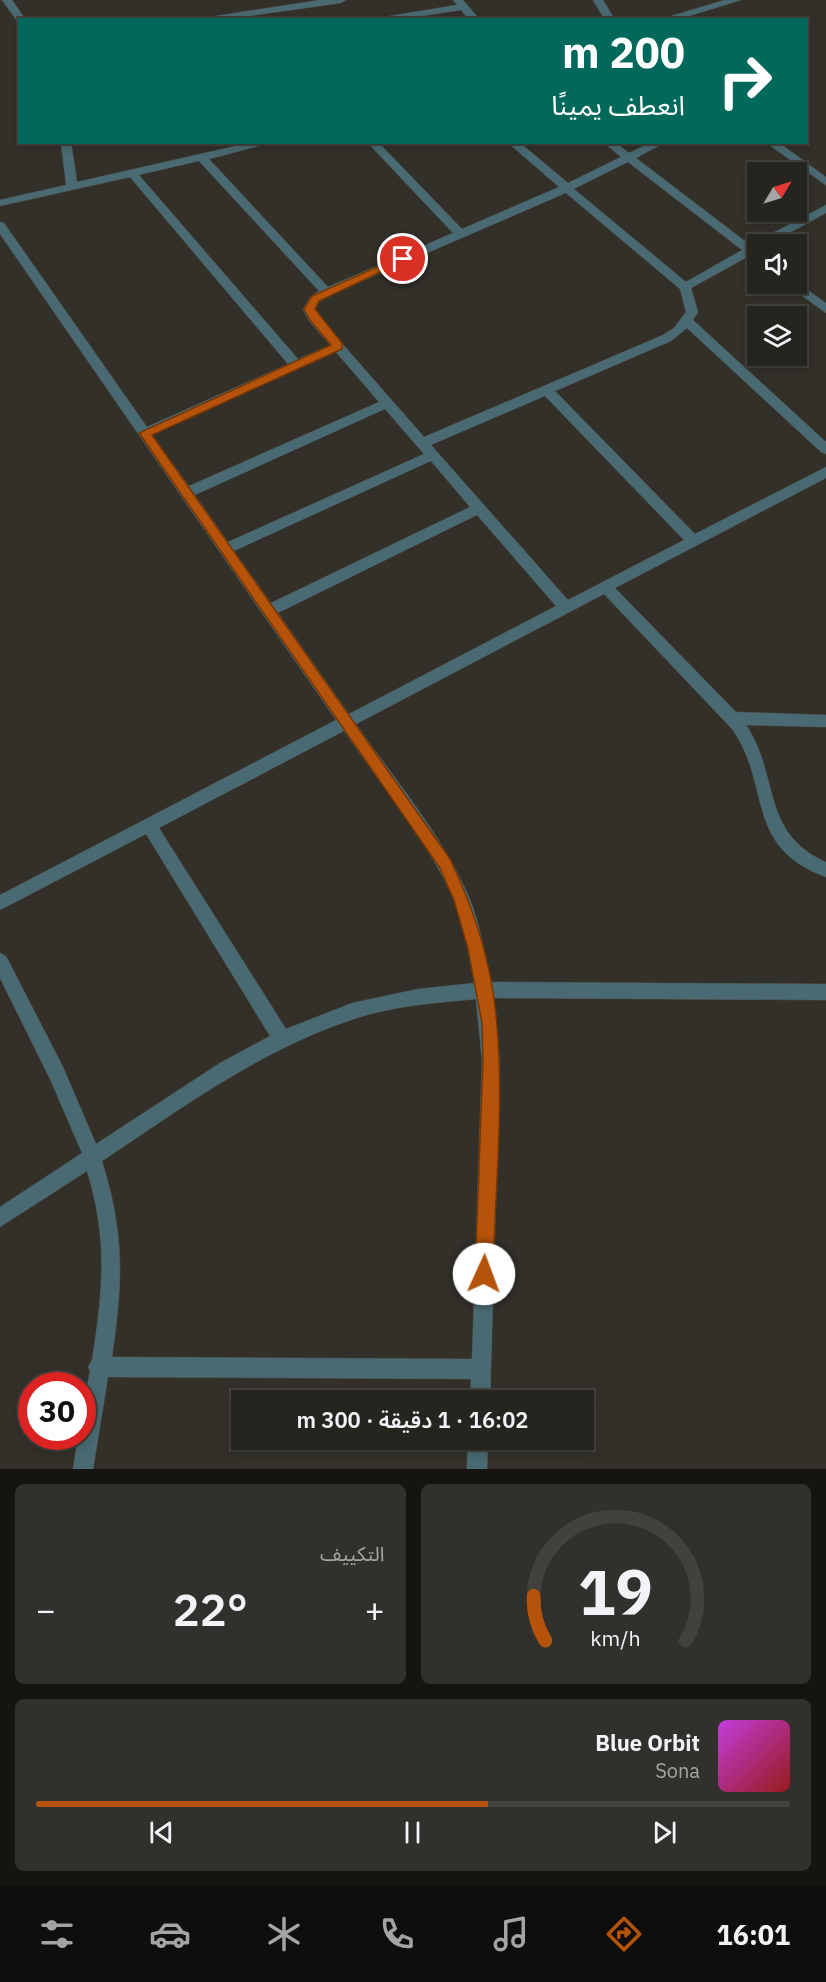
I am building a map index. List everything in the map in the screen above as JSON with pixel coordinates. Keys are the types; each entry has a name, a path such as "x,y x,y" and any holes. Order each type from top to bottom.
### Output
{"street":[{"path":"7,0 20,18"},
{"path":"206,18 287,4 341,0"},
{"path":"598,0 609,18"},
{"path":"670,18 736,0"},
{"path":"382,18 460,4 473,18"},
{"path":"66,144 72,187"},
{"path":"0,203 261,144"},
{"path":"374,144 461,234"},
{"path":"423,444 667,338 687,321 692,312 685,286 514,144"},
{"path":"610,144 747,244"},
{"path":"565,607 313,318 309,309 315,298 326,292 567,188 657,144"},
{"path":"773,144 826,182"},
{"path":"202,158 326,292"},
{"path":"132,173 296,365"},
{"path":"783,234 826,208"},
{"path":"0,226 445,864 462,900 484,990 491,1060 480,1390"},
{"path":"685,286 747,255"},
{"path":"806,294 826,309"},
{"path":"687,321 826,449"},
{"path":"144,433 338,346"},
{"path":"547,390 694,541"},
{"path":"186,493 387,403"},
{"path":"225,549 433,455"},
{"path":"0,903 826,472"},
{"path":"268,611 479,508"},
{"path":"605,587 731,718 749,747 772,824 794,854 809,864 826,870"},
{"path":"731,718 826,721"},
{"path":"149,825 282,1039"},
{"path":"0,961 74,1112 92,1158 108,1221 112,1274 83,1469"},
{"path":"0,1218 226,1069 282,1039 352,1011 418,997 484,990 826,992"},
{"path":"98,1367 481,1369"},
{"path":"477,1469 478,1450"}],"route":[{"path":"403,259 315,298 309,309 313,318 338,346 144,433 445,864 462,900 476,949 489,1023 491,1060 484,1274"}]}
